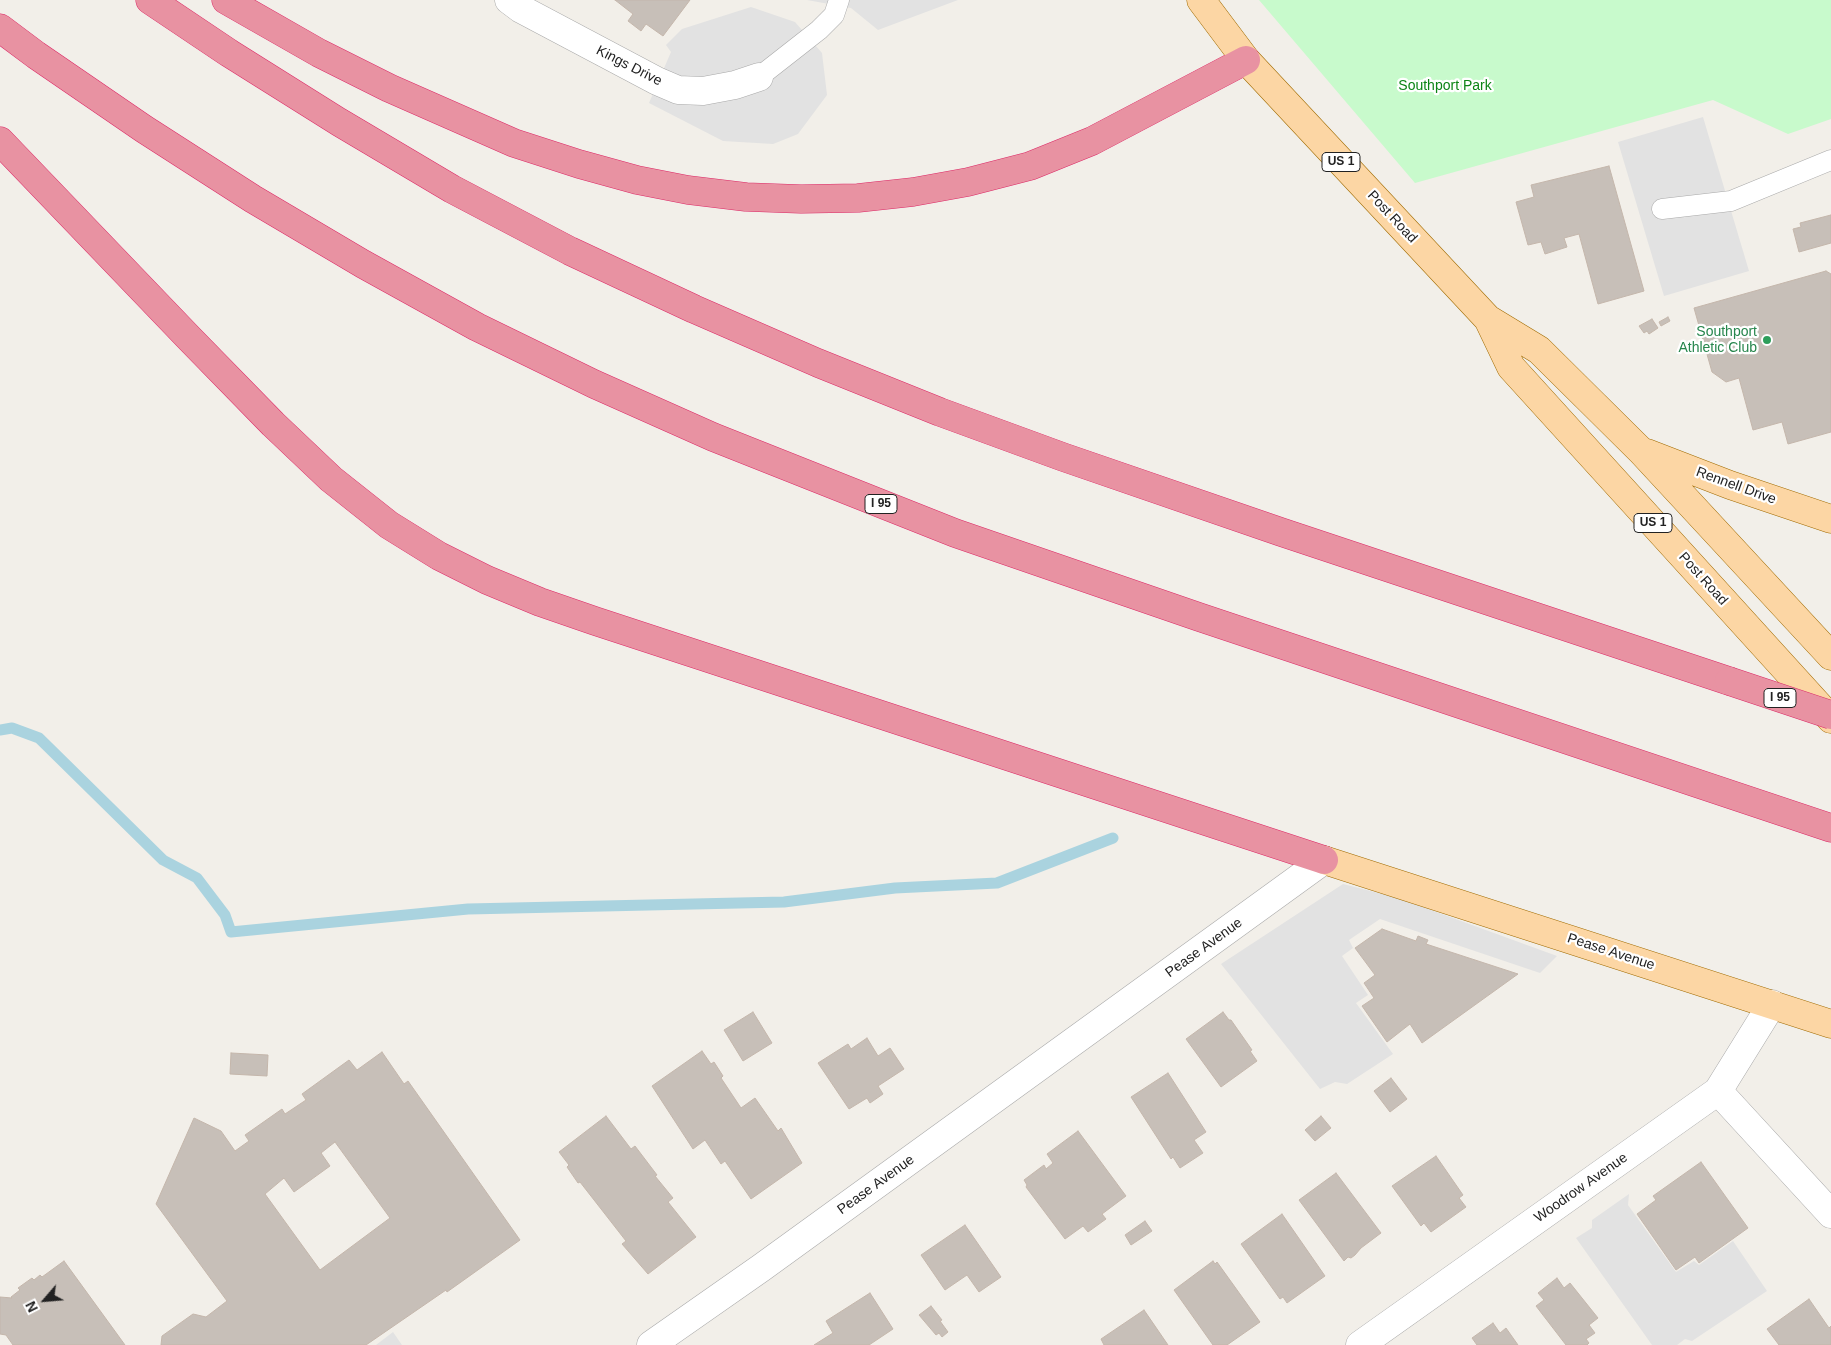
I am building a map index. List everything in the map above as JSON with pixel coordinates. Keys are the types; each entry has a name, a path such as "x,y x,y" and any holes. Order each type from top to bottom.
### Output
{"highway":[{"name":"I 95","path":"150,0 237,58 347,127 452,189 570,251 694,309 818,363 940,412 1064,457 1831,717"},
{"path":"226,0 318,54 380,84 514,143 579,164 638,180 688,190 746,197 801,199 858,198 913,192 968,182 1030,166 1092,141 1246,60"},
{"name":"I 95","path":"0,28 36,55 144,128 253,199 363,264 486,332 594,384 713,437 945,529 1020,556 1831,828"},
{"path":"0,141 195,345 273,424 331,479 389,525 439,556 522,595 595,621 1324,860"}],"main road":[{"name":"Post Road","path":"1201,0 1246,60 1488,319 1539,350 1641,451 1831,656"},
{"name":"Post Road","path":"1488,319 1510,367 1831,717"},
{"name":"Rennell Drive","path":"1641,451 1730,486 1831,520"},
{"name":"Pease Avenue","path":"1324,860 1831,1024"}],"street":[{"name":"Kings Drive","path":"508,0 520,9 631,68 678,90 704,91 735,85 759,77"},
{"name":"Pease Avenue","path":"651,1345 769,1262 1324,860"},
{"name":"Woodrow Avenue","path":"1360,1345 1718,1091 1772,1004"},
{"path":"1718,1091 1831,1214"}],"lane":[{"path":"759,77 834,16 839,0"},
{"path":"1662,209 1731,201 1831,160"}],"green space":[{"name":"Southport Park","path":"1259,0 1831,0 1831,119 1788,134 1713,100 1415,183"}],"shaded area":[{"path":"807,0 958,0 878,30 851,8"},
{"path":"751,7 795,22 822,53 827,95 798,134 773,144 723,141 649,103 671,52 666,45 682,29"},
{"path":"1703,117 1749,271 1664,296 1618,142"},
{"path":"1343,884 1398,898 1557,956 1540,973 1380,919 1349,940 1353,948 1342,956 1368,995 1356,1003 1393,1054 1347,1084 1335,1082 1320,1089 1221,964"},
{"path":"1629,1194 1628,1205 1676,1272 1694,1261 1699,1265 1733,1241 1767,1291 1692,1341 1685,1339 1677,1345 1652,1345 1576,1238 1592,1228 1592,1220"},
{"path":"393,1332 402,1345 376,1345"}],"building":[{"path":"615,0 690,0 663,36 646,24 641,31 628,21 633,14"},
{"path":"1609,166 1644,291 1598,304 1579,234 1564,238 1567,247 1545,254 1541,242 1528,245 1516,202 1534,197 1531,185"},
{"path":"1831,215 1831,243 1799,252 1793,229 1801,227 1800,223"},
{"name":"Southport Athletic Club","path":"1826,271 1831,274 1831,432 1788,444 1782,422 1753,430 1739,378 1726,382 1712,372 1694,308"},
{"path":"1668,317 1670,321 1661,326 1659,322"},
{"path":"1652,319 1658,328 1649,334 1647,331 1644,333 1639,326"},
{"path":"1382,929 1416,941 1418,936 1428,940 1426,944 1518,974 1422,1043 1410,1024 1387,1042 1362,1006 1374,998 1364,983 1375,975 1355,948"},
{"path":"753,1012 772,1043 743,1061 724,1030"},
{"path":"1223,1012 1231,1020 1252,1050 1250,1051 1257,1061 1221,1087 1186,1039"},
{"path":"867,1038 878,1056 890,1048 904,1069 878,1086 883,1094 870,1103 867,1098 849,1109 818,1063 848,1044 851,1049"},
{"path":"702,1051 711,1064 714,1062 723,1076 721,1078 741,1108 755,1098 778,1131 781,1128 802,1163 751,1199 725,1161 721,1164 705,1140 693,1149 652,1086"},
{"path":"382,1052 404,1084 408,1081 520,1240 447,1292 446,1290 366,1345 161,1345 162,1336 193,1314 206,1317 227,1301 156,1204 194,1118 221,1131 235,1151 249,1141 245,1135 282,1109 285,1114 306,1100 302,1094 349,1060 357,1070","holes":["335,1142 390,1218 320,1270 265,1194 284,1178 294,1192 330,1166 321,1153"]},
{"path":"231,1053 268,1055 267,1076 230,1074"},
{"path":"1168,1073 1206,1132 1194,1140 1203,1153 1180,1168 1173,1157 1171,1159 1131,1097"},
{"path":"1391,1078 1407,1099 1390,1112 1374,1091"},
{"path":"606,1116 631,1149 635,1146 657,1175 655,1176 673,1198 668,1202 696,1237 648,1274 622,1244 626,1241 580,1182 578,1183 567,1167 569,1165 559,1152"},
{"path":"1321,1116 1331,1128 1315,1141 1305,1130"},
{"path":"1078,1131 1126,1196 1102,1214 1106,1219 1088,1232 1083,1226 1065,1239 1026,1187 1027,1185 1024,1180 1044,1165 1046,1169 1053,1163 1047,1154"},
{"path":"1436,1156 1463,1195 1459,1198 1466,1207 1431,1232 1424,1223 1421,1226 1392,1186"},
{"path":"1701,1162 1748,1228 1699,1263 1695,1257 1676,1270 1637,1214 1656,1200 1653,1196"},
{"path":"1336,1173 1381,1233 1355,1255 1351,1258 1348,1257 1344,1261 1299,1200"},
{"path":"1282,1214 1325,1276 1287,1303 1283,1297 1280,1299 1241,1244"},
{"path":"1145,1221 1152,1231 1131,1245 1125,1235"},
{"path":"965,1225 1001,1277 979,1292 967,1275 945,1290 921,1255"},
{"path":"64,1261 125,1345 13,1345 6,1335 0,1334 0,1297 12,1298 20,1290 18,1288 32,1278 34,1280 40,1275 42,1277"},
{"path":"1213,1261 1215,1264 1217,1262 1260,1322 1227,1345 1213,1345 1174,1290"},
{"path":"1557,1278 1564,1288 1570,1283 1598,1318 1589,1325 1595,1333 1586,1339 1589,1343 1587,1345 1566,1345 1536,1306 1544,1300 1538,1293"},
{"path":"870,1293 893,1329 869,1345 814,1345 833,1333 826,1321"},
{"path":"1809,1299 1829,1328 1831,1326 1831,1345 1779,1345 1767,1329"},
{"path":"931,1306 942,1320 940,1321 948,1332 942,1337 939,1333 936,1335 919,1315"},
{"path":"1144,1310 1168,1345 1104,1345 1101,1339"},
{"path":"1493,1323 1500,1333 1506,1328 1518,1345 1477,1345 1472,1338"}],"waterway":[{"path":"0,730 12,728 39,738 163,860 197,878 225,915 231,932 468,909 784,902 895,888 997,883 1113,838"}],"place":[{"name":"Southport Athletic Club","path":"1767,340"}]}
